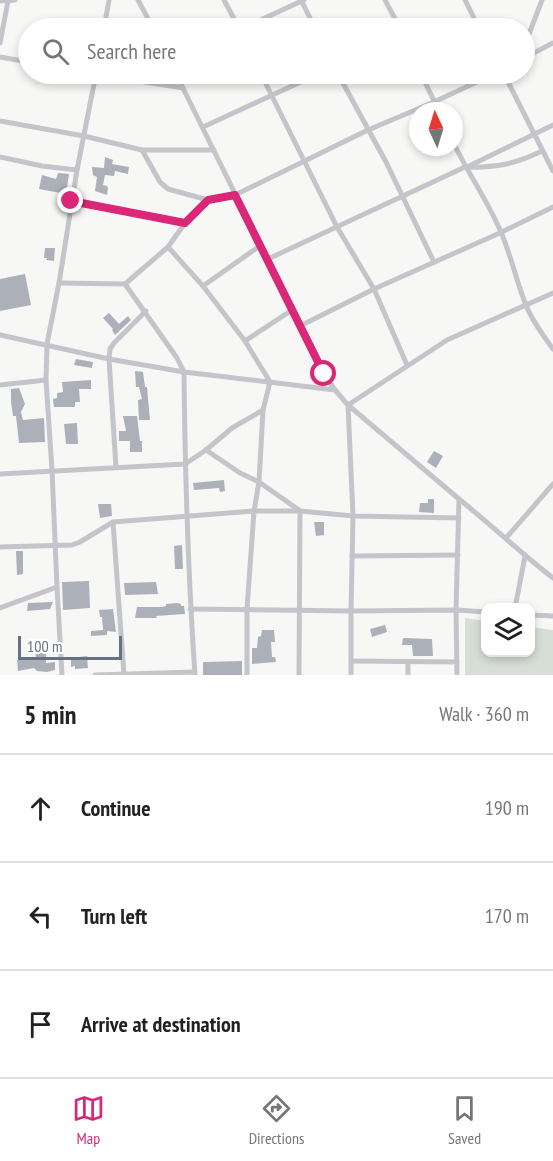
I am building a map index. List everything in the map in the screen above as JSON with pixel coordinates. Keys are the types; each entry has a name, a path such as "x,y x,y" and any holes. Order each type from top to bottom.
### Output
{"street":[{"path":"106,18 110,0"},
{"path":"138,0 148,18"},
{"path":"224,0 235,18"},
{"path":"263,18 302,0 310,18"},
{"path":"385,0 395,18"},
{"path":"465,0 474,18"},
{"path":"535,19 542,0"},
{"path":"0,2 12,1 0,43"},
{"path":"535,53 553,43"},
{"path":"0,57 18,60"},
{"path":"62,675 46,380 47,344 93,84"},
{"path":"158,84 183,88"},
{"path":"181,84 324,374 335,390 348,405 525,556 553,577"},
{"path":"266,84 337,227 374,289 407,365"},
{"path":"203,127 295,84"},
{"path":"343,84 386,162 434,262"},
{"path":"426,84 434,102 473,84"},
{"path":"509,84 553,171"},
{"path":"142,150 159,182 168,189 208,200 235,195 368,130 409,113"},
{"path":"0,122 84,136 142,150 214,150"},
{"path":"268,259 553,125"},
{"path":"465,167 500,166 542,151"},
{"path":"460,156 501,232 526,306 553,349"},
{"path":"0,157 42,166 77,170"},
{"path":"59,283 125,284 168,247 185,223 208,200"},
{"path":"71,201 185,223"},
{"path":"300,326 374,289 553,207"},
{"path":"203,286 261,245"},
{"path":"168,247 203,286 245,342 270,382 263,410 259,482 254,512 247,609 247,675"},
{"path":"95,675 195,673 190,609 184,372 146,311 125,284"},
{"path":"348,405 447,340 553,293"},
{"path":"245,342 292,310"},
{"path":"116,467 109,359 114,344 146,311"},
{"path":"0,335 109,359 184,372 335,390"},
{"path":"0,385 46,380"},
{"path":"348,405 353,516 351,675"},
{"path":"0,474 185,464 232,428 263,410"},
{"path":"206,450 240,473 259,482 300,511"},
{"path":"506,538 553,484"},
{"path":"457,675 459,499"},
{"path":"0,547 76,544 113,522 254,512 300,511 353,516 459,518"},
{"path":"299,675 300,511"},
{"path":"113,522 124,675"},
{"path":"352,556 458,555"},
{"path":"516,603 525,556"},
{"path":"0,608 57,586"},
{"path":"190,609 481,612"},
{"path":"535,615 553,616"},
{"path":"351,661 457,662"},
{"path":"408,662 408,675"}],"shaded area":[{"path":"465,618 481,620 481,657 535,657 535,628 553,630 553,675 465,675"}],"building":[{"path":"105,157 113,160 112,164 129,167 128,174 115,171 114,176 105,175 103,185 108,188 107,195 95,191 97,177 93,175 92,167 104,168"},
{"path":"58,173 69,174 66,194 39,189 42,175 56,179"},
{"path":"45,248 55,248 54,261 44,258"},
{"path":"25,274 31,305 0,311 0,279"},
{"path":"109,313 119,324 128,316 131,320 115,335 113,329 103,318"},
{"path":"76,359 93,362 92,368 74,365"},
{"path":"135,371 143,372 150,420 139,420 138,400 142,399 139,387 136,387"},
{"path":"91,380 91,389 79,389 80,402 75,402 75,407 54,407 53,399 57,398 57,393 63,392 62,382"},
{"path":"19,388 25,404 21,412 23,420 44,418 45,442 19,443 16,416 13,416 11,389"},
{"path":"123,416 137,416 142,452 130,452 130,441 119,441 119,431 126,431"},
{"path":"77,423 78,444 66,444 64,424"},
{"path":"434,451 443,456 436,468 427,462"},
{"path":"224,480 225,491 220,492 219,488 194,490 193,483"},
{"path":"428,499 434,499 434,513 419,512 420,503 428,503"},
{"path":"98,504 111,504 112,516 100,518"},
{"path":"314,522 324,522 324,535 316,536"},
{"path":"182,545 183,569 175,569 174,546"},
{"path":"16,551 23,551 23,574 17,575"},
{"path":"89,581 90,608 63,610 62,582"},
{"path":"156,582 158,594 125,595 124,583"},
{"path":"53,602 50,609 27,611 28,603"},
{"path":"177,603 184,606 185,614 135,618 137,607 162,607 166,604"},
{"path":"113,609 116,632 107,631 107,635 91,636 91,631 103,630 99,610"},
{"path":"385,625 387,632 372,637 370,629"},
{"path":"262,630 274,630 275,642 271,642 272,657 275,657 276,662 252,664 252,648 257,648 258,637 261,636"},
{"path":"403,638 432,639 433,656 413,656 412,645 402,645"},
{"path":"35,651 46,652 46,663 55,662 55,670 47,672 37,671 34,668 18,671 17,660 36,657"},
{"path":"87,656 88,668 71,667 71,658"},
{"path":"242,661 242,675 203,675 203,662"}],"route":[{"path":"71,201 185,223 208,200 235,195 324,374"}]}
